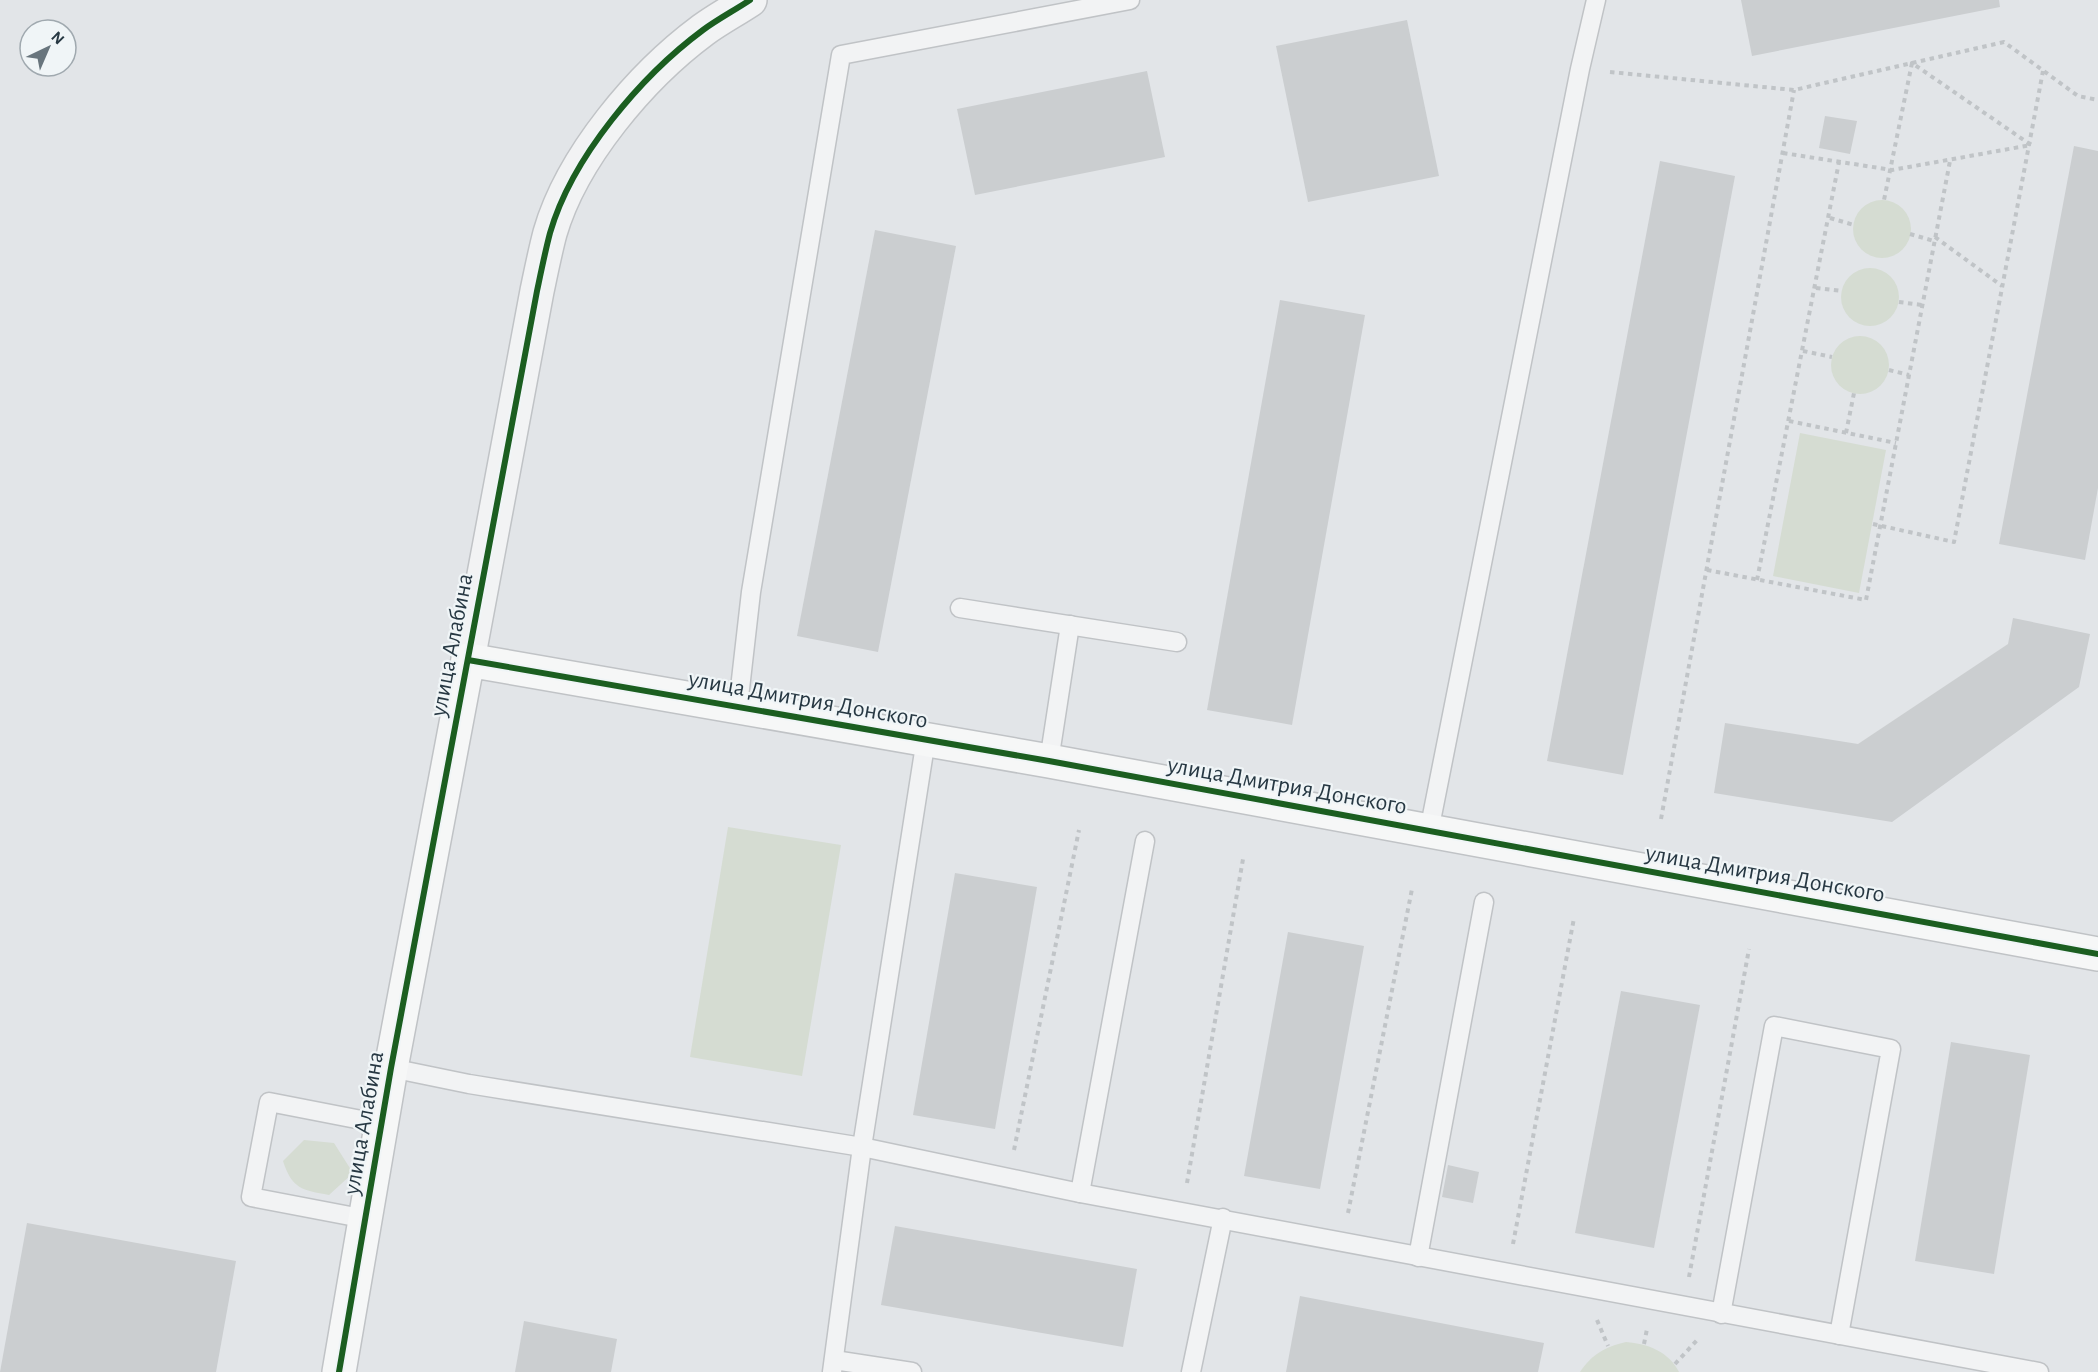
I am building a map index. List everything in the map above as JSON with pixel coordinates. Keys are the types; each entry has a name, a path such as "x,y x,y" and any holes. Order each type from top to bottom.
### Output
{"street":[{"name":"улица Алабина","path":"339,1372 392,1068 537,291 555,221 573,178 597,140 650,76 704,29 750,0"},
{"name":"улица Дмитрия Донского","path":"468,660 1049,760 2098,954"}],"lane":[{"path":"738,706 752,592 841,56 1130,0"},
{"path":"1429,831 1580,69 1596,0"},
{"path":"960,608 1177,642"},
{"path":"1049,760 1070,625"},
{"path":"912,1372 833,1366 862,1147 926,739"},
{"path":"1080,1193 1145,841"},
{"path":"1418,1257 1484,902"},
{"path":"1721,1314 1774,1026 1891,1049 1839,1335"},
{"path":"392,1068 480,1086 862,1147 1080,1193 2038,1372"},
{"path":"366,1219 251,1197 269,1102 382,1124"},
{"path":"1191,1372 1223,1218"}],"path":[{"path":"1580,69 1794,90 2004,42 2078,96 2098,100"},
{"path":"1912,63 2031,145"},
{"path":"1884,200 1892,170 1912,63"},
{"path":"1873,524 1954,542 2031,145 2043,71"},
{"path":"1661,819 1794,90"},
{"path":"1783,153 1892,170 2031,145"},
{"path":"1707,570 1866,600 1950,161"},
{"path":"1757,580 1830,218 1839,162"},
{"path":"1830,218 1854,225"},
{"path":"1910,234 1934,239 2002,286"},
{"path":"1816,288 1842,291"},
{"path":"1899,302 1922,305"},
{"path":"1803,351 1832,357"},
{"path":"1888,370 1909,375"},
{"path":"1846,433 1854,393"},
{"path":"1789,421 1896,443"},
{"path":"1013,1154 1079,830"},
{"path":"1182,1211 1243,859"},
{"path":"1348,1213 1412,889"},
{"path":"1508,1274 1574,918"},
{"path":"1677,1275 1689,1277 1749,949"},
{"path":"1336,1211 1359,1214"},
{"path":"1502,1240 1525,1245"}],"shaded area":[{"path":"1882,200 1898,205 1906,213 1911,229 1906,245 1898,253 1882,258 1866,253 1858,245 1853,229 1858,213 1866,205"},
{"path":"1870,268 1886,273 1894,281 1899,297 1894,313 1886,321 1870,326 1854,321 1846,313 1841,297 1846,281 1854,273"},
{"path":"1860,336 1876,341 1884,349 1889,365 1884,381 1876,389 1860,394 1844,389 1836,381 1831,365 1836,349 1844,341"},
{"path":"1800,433 1886,450 1859,593 1773,576"},
{"path":"728,827 841,845 802,1076 690,1057"},
{"path":"304,1140 334,1143 353,1173 329,1195 299,1187 286,1170 283,1161"},
{"path":"1626,1342 1657,1350 1669,1359 1679,1372 1580,1372 1589,1360 1600,1352"}],"building":[{"path":"1741,0 1999,0 2000,7 1752,56"},
{"path":"1407,20 1439,176 1308,202 1276,46"},
{"path":"1147,71 1165,157 975,195 957,109"},
{"path":"1825,116 1857,121 1850,154 1819,148"},
{"path":"2074,146 2098,151 2098,488 2085,560 1999,544"},
{"path":"1660,161 1735,176 1623,775 1547,761"},
{"path":"875,230 956,246 878,652 797,636"},
{"path":"1280,300 1365,315 1292,725 1207,710"},
{"path":"2013,618 2090,634 2079,687 1892,822 1714,793 1725,723 1858,744 2008,644"},
{"path":"955,873 1037,887 995,1129 913,1115"},
{"path":"1288,932 1364,946 1320,1189 1244,1176"},
{"path":"1621,991 1700,1005 1654,1248 1575,1233"},
{"path":"1951,1042 2030,1055 1994,1274 1915,1261"},
{"path":"1448,1165 1479,1172 1473,1203 1442,1197"},
{"path":"27,1223 236,1261 216,1372 0,1372"},
{"path":"895,1226 1137,1269 1123,1347 881,1305"},
{"path":"1300,1296 1544,1343 1538,1372 1286,1372"},
{"path":"524,1321 617,1339 611,1372 515,1372"}],"cycle path":[{"path":"339,1372 391,1068 537,291 550,233 560,204 574,176 612,120 633,94 680,49 709,26 750,0"},
{"path":"468,660 1049,761 2098,954"}]}
